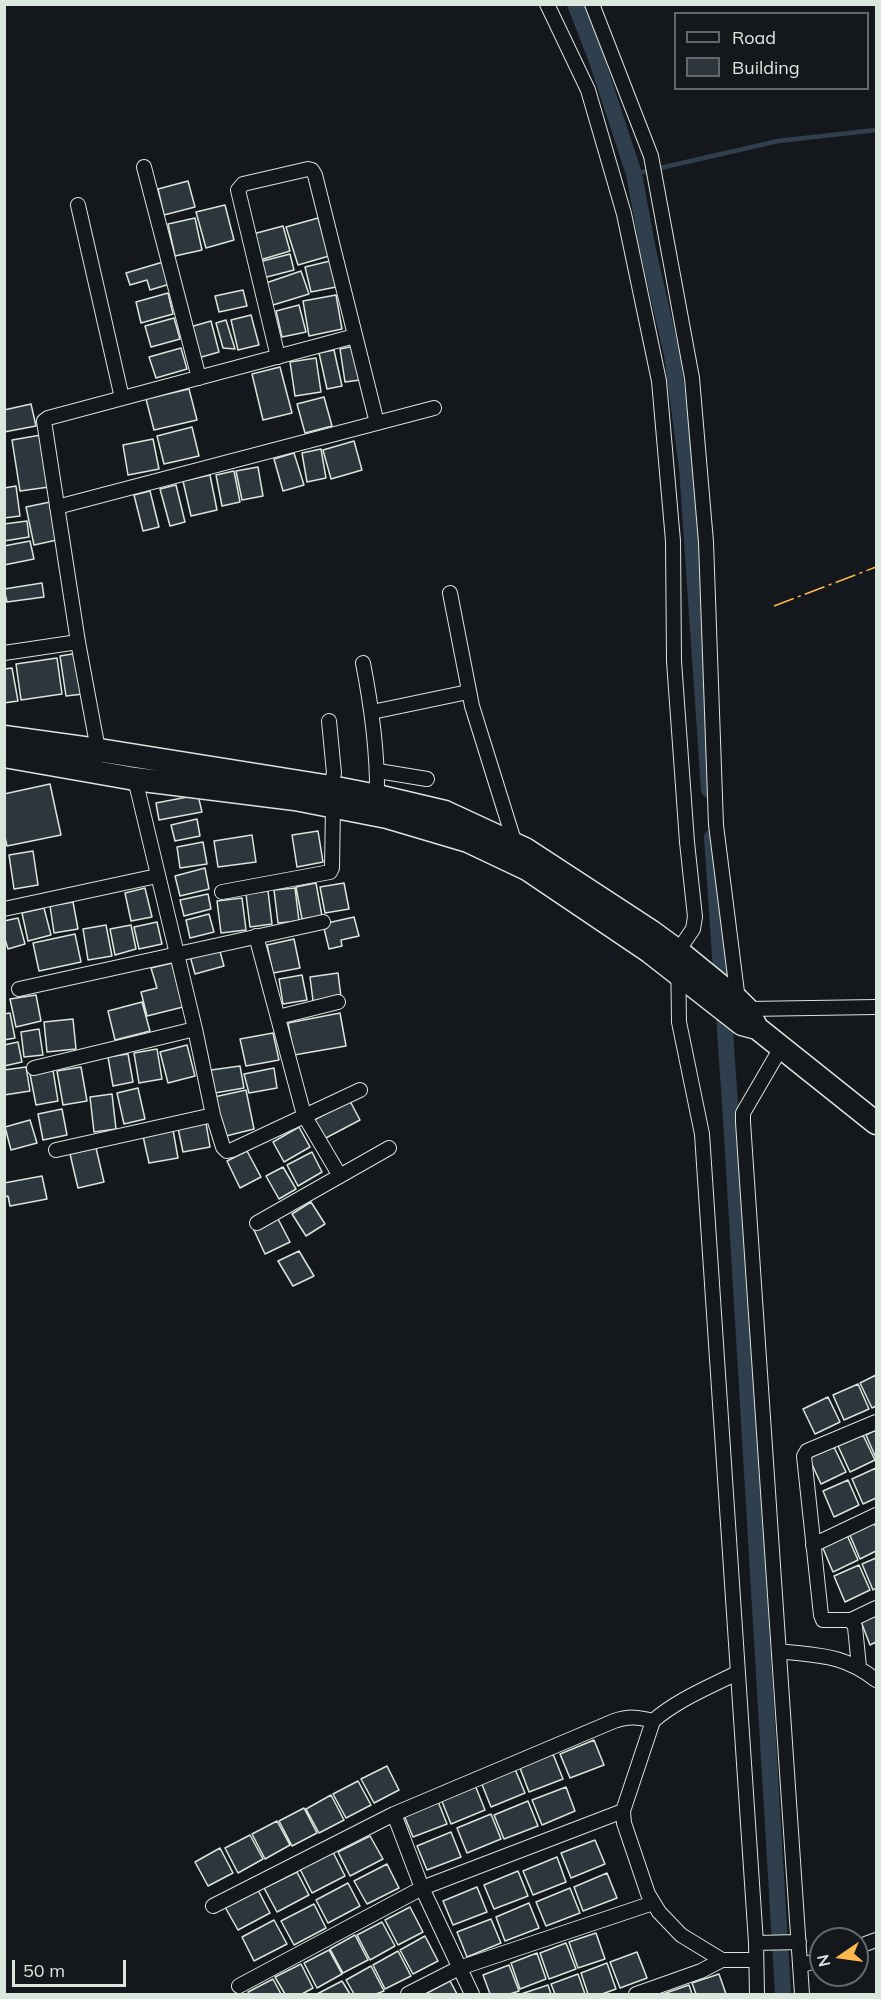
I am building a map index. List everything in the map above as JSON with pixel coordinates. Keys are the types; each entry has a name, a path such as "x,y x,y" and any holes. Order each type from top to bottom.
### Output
{"main road":[{"path":"4,737 98,750 377,805 445,812 650,952 689,972 741,1009 782,1046 876,1123"},
{"path":"4,756 135,779 295,799 332,797"},
{"path":"489,841 515,844 678,951 703,994 741,1009"}],"street":[{"path":"547,4 588,90 624,214 659,381 674,541 674,660 687,842 695,917 693,929 678,951"},
{"path":"592,4 651,156 658,183 692,378 706,542 716,825 741,1009 876,1007"},
{"path":"144,167 199,378"},
{"path":"278,357 238,190 243,184 308,169 312,170 315,175 377,423"},
{"path":"78,205 122,398"},
{"path":"102,773 78,642 44,421 48,418 355,336"},
{"path":"57,507 434,408"},
{"path":"450,593 476,723 515,844"},
{"path":"4,653 78,642"},
{"path":"363,663 372,712 378,771 377,805"},
{"path":"372,712 468,692"},
{"path":"222,892 330,872 332,868 334,773 329,721"},
{"path":"378,771 427,779"},
{"path":"135,779 213,1114 223,1147 227,1151 232,1150 360,1090"},
{"path":"4,909 157,876"},
{"path":"19,989 323,921"},
{"path":"256,936 304,1115 340,1176"},
{"path":"689,972 680,1035 702,1134 737,1673 760,1943 756,1960 758,1995"},
{"path":"278,1017 338,1002"},
{"path":"34,1068 195,1029"},
{"path":"782,1046 743,1113 743,1122 779,1651 795,1942 800,1966 802,1995"},
{"path":"56,1150 213,1114"},
{"path":"257,1223 389,1148"},
{"path":"876,1422 807,1451 804,1456 823,1620 851,1620 876,1608"},
{"path":"813,1545 876,1515"},
{"path":"851,1620 855,1627 860,1667"},
{"path":"779,1651 834,1658 860,1667 876,1680"},
{"path":"722,1960 681,1935 652,1903 624,1823 623,1811 653,1721 663,1712 737,1673"},
{"path":"213,1906 394,1814 614,1721 625,1717 636,1717 653,1721"},
{"path":"239,1986 422,1888 623,1811"},
{"path":"394,1814 422,1888 472,1995"},
{"path":"408,1995 459,1968 652,1903"},
{"path":"760,1943 795,1942"},
{"path":"636,1995 701,1971 722,1960 756,1960"},
{"path":"800,1966 809,1963"}],"building":[{"path":"188,181 195,207 164,215 158,189"},
{"path":"225,205 234,240 206,248 196,212"},
{"path":"195,218 202,250 175,256 168,224"},
{"path":"318,218 329,256 298,265 286,227"},
{"path":"283,226 290,251 260,260 253,234"},
{"path":"290,254 294,270 263,278 259,262"},
{"path":"330,261 336,287 311,292 305,267"},
{"path":"163,262 170,284 150,290 147,280 130,285 126,273"},
{"path":"301,271 309,294 273,305 266,283"},
{"path":"243,290 247,306 219,312 215,296"},
{"path":"168,293 173,314 141,323 136,302"},
{"path":"336,295 342,329 309,336 303,301"},
{"path":"299,305 306,332 282,337 276,311"},
{"path":"251,315 259,345 238,350 231,320"},
{"path":"174,318 180,339 151,347 145,326"},
{"path":"226,320 235,349 223,348 216,323"},
{"path":"211,321 219,352 198,358 190,327"},
{"path":"355,346 360,380 345,382 340,349"},
{"path":"181,348 187,369 156,378 149,357"},
{"path":"334,350 342,386 327,389 319,353"},
{"path":"316,358 321,392 295,396 290,362"},
{"path":"280,367 292,413 263,420 252,374"},
{"path":"189,389 197,420 154,430 146,399"},
{"path":"324,397 332,426 305,433 297,404"},
{"path":"31,404 36,426 4,432 4,410"},
{"path":"192,427 199,456 164,464 157,436"},
{"path":"41,435 49,487 20,491 12,440"},
{"path":"153,439 159,469 128,475 123,445"},
{"path":"354,441 362,470 331,479 323,450"},
{"path":"321,449 326,478 307,482 302,453"},
{"path":"294,453 304,485 283,491 274,459"},
{"path":"258,467 263,496 242,500 236,471"},
{"path":"234,471 240,502 222,506 216,475"},
{"path":"210,475 217,510 191,516 183,481"},
{"path":"176,485 185,522 170,526 160,489"},
{"path":"16,486 20,516 4,518 4,488"},
{"path":"150,491 159,527 143,531 134,495"},
{"path":"50,502 57,540 34,545 26,507"},
{"path":"27,521 29,537 4,541 4,524"},
{"path":"30,541 34,559 4,565 4,546"},
{"path":"42,583 44,597 7,602 4,589"},
{"path":"78,653 83,694 66,696 60,656"},
{"path":"57,658 62,694 21,700 16,664"},
{"path":"12,668 18,701 4,703 4,669"},
{"path":"50,784 61,835 7,846 4,833 4,794"},
{"path":"198,795 202,812 159,820 156,803"},
{"path":"197,819 200,836 175,841 171,825"},
{"path":"318,831 323,862 297,867 292,835"},
{"path":"252,835 256,862 218,867 214,841"},
{"path":"203,842 207,864 180,868 177,847"},
{"path":"33,851 38,885 14,889 9,855"},
{"path":"205,868 209,889 180,896 175,876"},
{"path":"316,883 322,916 302,919 296,887"},
{"path":"344,883 349,909 325,913 320,887"},
{"path":"145,888 152,917 131,921 125,893"},
{"path":"295,888 299,921 278,923 274,890"},
{"path":"268,891 272,924 250,927 246,894"},
{"path":"208,894 211,909 184,916 180,900"},
{"path":"242,898 246,930 221,933 217,901"},
{"path":"73,902 78,929 54,933 50,906"},
{"path":"44,908 51,935 28,941 22,913"},
{"path":"209,914 214,932 190,938 186,920"},
{"path":"354,917 359,936 341,940 342,946 329,949 323,924"},
{"path":"18,918 25,944 8,949 4,936 4,921"},
{"path":"157,922 162,944 139,949 134,927"},
{"path":"106,925 112,956 88,960 83,929"},
{"path":"131,925 136,949 115,955 110,929"},
{"path":"75,934 81,962 39,971 33,943"},
{"path":"294,939 300,968 273,973 267,945"},
{"path":"219,948 224,966 195,974 190,956"},
{"path":"172,963 183,1007 147,1016 141,992 157,988 151,968"},
{"path":"338,973 341,997 313,1001 310,977"},
{"path":"302,975 307,1000 283,1004 279,979"},
{"path":"36,995 41,1021 16,1027 10,999"},
{"path":"142,1002 150,1031 115,1040 108,1011"},
{"path":"10,1013 15,1038 4,1040 4,1014"},
{"path":"340,1013 346,1046 294,1055 288,1023"},
{"path":"73,1019 76,1049 47,1052 44,1022"},
{"path":"39,1029 43,1055 24,1057 21,1032"},
{"path":"273,1033 279,1060 246,1066 240,1039"},
{"path":"18,1042 22,1062 4,1066 4,1045"},
{"path":"187,1045 195,1076 168,1083 160,1052"},
{"path":"157,1049 162,1079 139,1083 134,1053"},
{"path":"128,1054 133,1082 113,1086 108,1057"},
{"path":"240,1066 244,1088 215,1093 211,1070"},
{"path":"26,1067 30,1091 4,1095 4,1070"},
{"path":"81,1067 87,1101 63,1105 57,1071"},
{"path":"274,1068 277,1088 249,1093 244,1074"},
{"path":"53,1070 58,1101 36,1105 30,1074"},
{"path":"138,1088 145,1119 124,1124 117,1093"},
{"path":"246,1090 254,1129 222,1137 214,1097"},
{"path":"112,1094 116,1129 94,1132 90,1097"},
{"path":"350,1101 360,1120 322,1140 312,1121"},
{"path":"62,1109 67,1135 43,1140 38,1114"},
{"path":"30,1120 37,1143 11,1150 5,1127"},
{"path":"206,1123 210,1147 183,1152 178,1128"},
{"path":"299,1127 310,1147 284,1162 273,1142"},
{"path":"173,1130 178,1158 149,1163 143,1136"},
{"path":"96,1148 104,1182 78,1188 70,1154"},
{"path":"247,1151 261,1177 240,1188 227,1161"},
{"path":"312,1152 322,1172 298,1186 287,1165"},
{"path":"283,1167 296,1189 279,1199 266,1176"},
{"path":"42,1176 47,1199 10,1206 8,1196 4,1197 4,1183"},
{"path":"311,1202 325,1224 306,1236 292,1214"},
{"path":"277,1217 290,1242 265,1254 253,1228"},
{"path":"299,1251 314,1276 293,1286 278,1261"},
{"path":"876,1375 876,1406 872,1408 860,1383"},
{"path":"858,1384 869,1409 844,1420 833,1395"},
{"path":"828,1397 840,1422 815,1434 803,1409"},
{"path":"876,1430 876,1458 866,1435"},
{"path":"863,1435 875,1460 850,1472 838,1446"},
{"path":"834,1447 846,1472 821,1484 809,1458"},
{"path":"876,1468 876,1498 863,1504 852,1479"},
{"path":"848,1480 859,1505 834,1517 823,1491"},
{"path":"874,1522 876,1551 860,1559 849,1533"},
{"path":"847,1535 858,1560 833,1572 822,1546"},
{"path":"876,1558 876,1588 873,1590 862,1564"},
{"path":"859,1565 870,1590 845,1602 834,1576"},
{"path":"876,1612 876,1642 870,1645 860,1619"},
{"path":"594,1740 604,1765 570,1778 560,1754"},
{"path":"553,1754 563,1779 529,1792 520,1768"},
{"path":"387,1766 399,1790 374,1803 361,1779"},
{"path":"515,1769 525,1793 491,1807 481,1782"},
{"path":"358,1781 371,1805 346,1818 333,1794"},
{"path":"475,1785 485,1810 451,1824 441,1799"},
{"path":"566,1787 575,1811 542,1825 532,1800"},
{"path":"331,1795 344,1820 319,1833 306,1809"},
{"path":"437,1799 447,1824 413,1837 403,1813"},
{"path":"528,1801 538,1826 504,1839 494,1815"},
{"path":"304,1808 317,1833 292,1846 279,1821"},
{"path":"491,1814 501,1839 467,1853 457,1828"},
{"path":"277,1821 290,1845 265,1859 252,1834"},
{"path":"451,1832 461,1857 427,1870 417,1846"},
{"path":"250,1835 263,1859 238,1873 225,1848"},
{"path":"370,1836 383,1859 350,1876 338,1852"},
{"path":"595,1840 605,1864 571,1878 561,1853"},
{"path":"220,1848 233,1873 208,1886 195,1862"},
{"path":"333,1852 345,1876 312,1893 300,1869"},
{"path":"557,1857 566,1882 533,1895 523,1871"},
{"path":"387,1864 399,1888 367,1904 354,1881"},
{"path":"518,1871 528,1896 494,1909 484,1885"},
{"path":"297,1872 309,1895 277,1912 264,1888"},
{"path":"607,1873 617,1898 583,1911 574,1887"},
{"path":"348,1883 360,1906 328,1923 316,1900"},
{"path":"477,1887 487,1912 453,1925 443,1901"},
{"path":"570,1888 580,1913 546,1926 536,1902"},
{"path":"258,1890 270,1913 238,1930 225,1907"},
{"path":"529,1903 539,1928 505,1941 496,1917"},
{"path":"314,1904 326,1928 294,1945 281,1921"},
{"path":"410,1907 423,1932 398,1945 385,1920"},
{"path":"491,1919 501,1943 467,1957 457,1932"},
{"path":"274,1920 287,1944 254,1961 242,1937"},
{"path":"382,1922 395,1946 370,1960 357,1935"},
{"path":"596,1933 605,1959 578,1968 569,1942"},
{"path":"355,1935 368,1960 343,1973 330,1949"},
{"path":"425,1936 438,1961 413,1974 400,1950"},
{"path":"566,1943 576,1969 549,1979 540,1953"},
{"path":"329,1950 342,1974 317,1988 304,1963"},
{"path":"398,1951 411,1976 385,1989 373,1965"},
{"path":"637,1952 647,1978 620,1988 610,1962"},
{"path":"537,1953 546,1979 520,1989 511,1963"},
{"path":"607,1963 616,1989 602,1994 588,1994 581,1973"},
{"path":"301,1964 313,1988 302,1994 285,1994 275,1977"},
{"path":"509,1965 519,1991 510,1994 490,1994 483,1975"},
{"path":"371,1966 384,1991 376,1994 354,1994 346,1980"},
{"path":"578,1974 585,1994 555,1994 551,1984"},
{"path":"719,1974 726,1994 696,1994 692,1983"},
{"path":"273,1979 281,1994 249,1994 248,1992"},
{"path":"342,1981 350,1994 317,1994"},
{"path":"450,1981 457,1994 425,1994"},
{"path":"548,1985 551,1994 521,1994"},
{"path":"689,1985 692,1994 663,1994"}],"waterway":[{"path":"575,4 596,58 634,174 648,250 672,355 687,468 709,790"},
{"path":"634,174 778,141 876,130"},
{"path":"712,837 783,1994"}],"power":[{"path":"774,606 876,567"}]}
